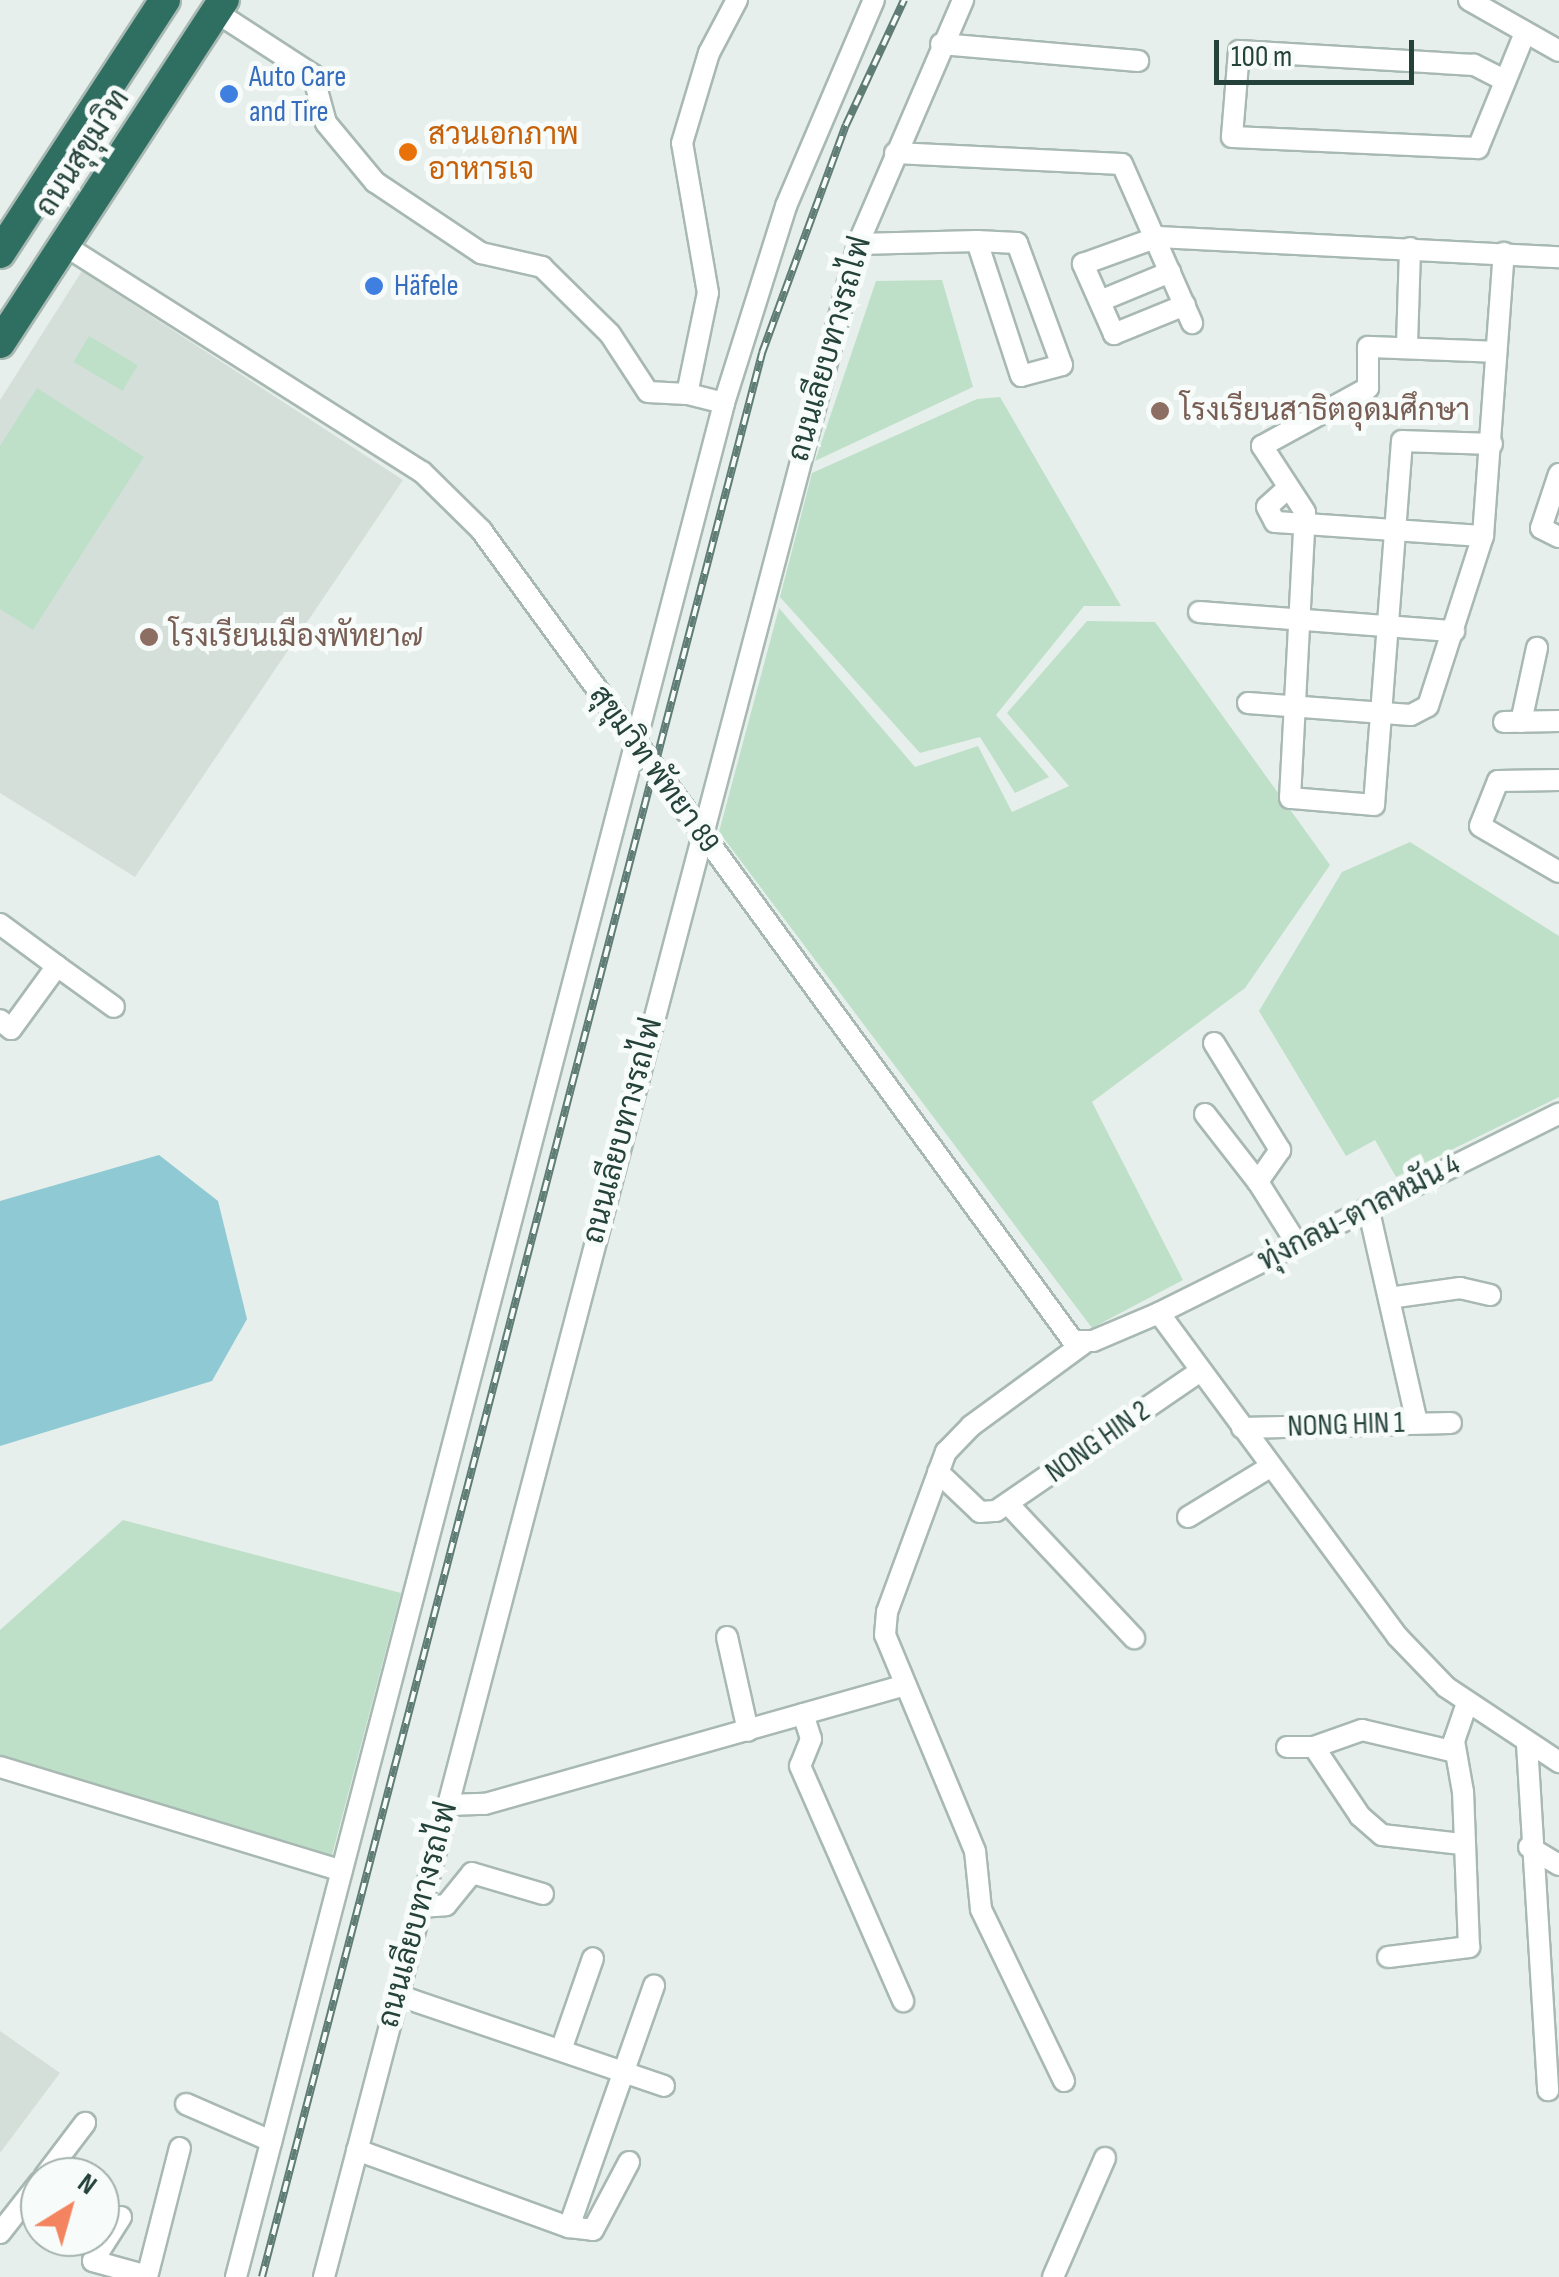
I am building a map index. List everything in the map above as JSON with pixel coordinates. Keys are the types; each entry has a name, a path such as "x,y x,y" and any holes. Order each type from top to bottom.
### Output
{"highway":[{"name":"ถนนสุขุมวิท","path":"0,253 165,0"},
{"name":"ถนนสุขุมวิท","path":"2,334 220,6"}],"street":[{"path":"687,394 708,293 682,143 709,53 737,0"},
{"path":"236,2277 724,403 786,206 874,0"},
{"name":"ถนนเลียบทางรถไฟ","path":"324,2277 858,244 941,44 964,0"},
{"path":"1469,0 1559,51"},
{"path":"220,6 313,75 326,123 375,182 481,253 542,267 610,334 648,392 687,394 724,403"},
{"path":"1504,80 1474,66 1239,51 1232,137 1478,148 1525,33"},
{"path":"941,44 1138,61"},
{"path":"895,153 1122,164 1158,236 1188,314 1114,334 1083,264 1158,236 1559,258"},
{"path":"858,244 978,241 1017,243 1025,250 1062,365 1021,376 978,241"},
{"name":"สุขุมวิท พัทยา 89","path":"64,245 422,472 481,530 1063,1332 1082,1344"},
{"path":"1407,345 1410,248"},
{"path":"1248,703 1291,710 1382,714 1425,711 1483,536 1504,253"},
{"path":"1100,301 1170,272"},
{"path":"1492,444 1402,441 1374,805 1290,798 1300,524 1305,512 1262,446 1368,388 1368,346 1496,352"},
{"path":"1550,532 1559,474"},
{"path":"1300,524 1483,536"},
{"path":"1199,612 1296,616 1454,631"},
{"path":"1537,648 1513,722 1559,720"},
{"path":"1559,780 1498,780 1480,826 1559,872"},
{"path":"0,924 114,1006"},
{"path":"0,1020 11,1028 57,966"},
{"path":"1214,1043 1280,1150 1258,1182"},
{"path":"1205,1114 1258,1182 1296,1244"},
{"name":"ทุ่งกลม-ตาลหมัน 4","path":"1159,1314 1559,1114"},
{"path":"1368,1208 1417,1423"},
{"path":"1389,1298 1460,1288 1490,1295"},
{"path":"1064,2081 981,1909 975,1851 902,1686 886,1635 887,1612 938,1472 970,1426 1082,1344 1159,1314 1397,1636 1468,1704 1559,1762"},
{"name":"NONG HIN 2","path":"1002,1508 1199,1372"},
{"name":"NONG HIN 1","path":"1242,1428 1451,1423"},
{"path":"1188,1517 1270,1467"},
{"path":"938,1472 980,1512 1002,1508 1134,1638"},
{"path":"727,1637 748,1731"},
{"path":"447,1805 485,1804 902,1686"},
{"path":"1388,1956 1467,1950 1471,1904 1461,1844 1463,1792 1454,1752 1468,1704"},
{"path":"803,1714 811,1738 800,1766 903,2001"},
{"path":"1287,1747 1314,1746 1362,1730 1454,1752"},
{"path":"1527,1744 1529,1847 1553,2048 1548,2090"},
{"path":"1314,1746 1360,1816 1382,1836 1461,1844"},
{"path":"0,1767 342,1871"},
{"path":"1529,1847 1559,1865"},
{"path":"420,1906 446,1905 472,1873 544,1894"},
{"path":"561,2050 593,1958"},
{"path":"569,2227 627,2073 654,1985"},
{"path":"397,1996 664,2086"},
{"path":"186,2104 271,2141"},
{"path":"59,2157 85,2123"},
{"path":"121,2218 93,2260 147,2276 180,2148"},
{"path":"357,2150 569,2227 600,2226 629,2162"},
{"path":"1054,2277 1105,2158"},
{"path":"0,2233 20,2207"}],"shaded area":[{"name":"โรงเรียนเมืองพัทยา๗","path":"82,271 403,480 135,877 0,793 0,400"},
{"path":"0,2031 60,2073 0,2153"}],"green space":[{"path":"942,280 973,387 815,461 876,281"},
{"path":"89,336 138,365 122,391 74,362"},
{"path":"37,388 144,457 33,630 0,609 0,446"},
{"path":"1000,397 1121,606 1084,606 996,715 1049,777 1015,793 980,737 920,753 780,597 812,473 977,399"},
{"path":"779,608 915,767 978,746 1012,812 1069,786 1007,713 1087,621 1155,622 1330,865 1245,988 1092,1102 1183,1280 1092,1328 719,832"},
{"path":"1410,842 1559,936 1559,1097 1396,1177 1375,1140 1346,1156 1259,1011 1342,872"},
{"path":"123,1520 401,1593 332,1855 0,1756 0,1630"}],"water":[{"path":"159,1155 218,1201 247,1319 212,1381 0,1446 0,1201"}],"railway":[{"path":"262,2277 762,353 846,125 904,0"}],"place":[{"name":"Auto Care and Tire","path":"229,94"},
{"name":"สวนเอกภาพ อาหารเจ","path":"408,152"},
{"name":"Häfele","path":"374,286"},
{"name":"โรงเรียนสาธิตอุดมศึกษา","path":"1160,411"},
{"name":"โรงเรียนเมืองพัทยา๗","path":"149,637"}]}
